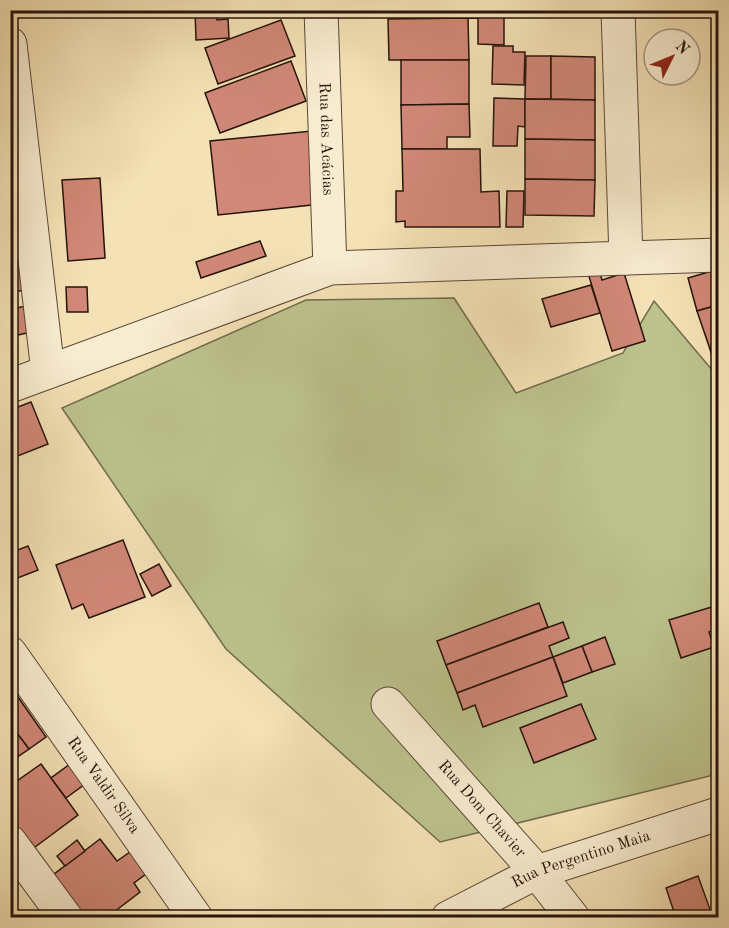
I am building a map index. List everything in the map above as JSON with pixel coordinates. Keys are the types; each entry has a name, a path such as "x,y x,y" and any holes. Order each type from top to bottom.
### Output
{"street":[{"name":"Rua das Acácias","path":"321,10 330,268"},
{"path":"618,10 626,258"},
{"path":"10,44 48,372"},
{"path":"10,386 330,268 718,255"},
{"name":"Rua Valdir Silva","path":"10,653 196,918"},
{"name":"Rua Dom Chavier","path":"388,704 537,872 573,918"},
{"name":"Rua Pergentino Maia","path":"448,918 537,872 718,814"},
{"path":"10,842 66,918"}],"green space":[{"path":"454,298 516,393 623,353 654,301 718,377 718,774 440,842 226,649 62,408 306,300"}],"building":[{"path":"195,10 216,10 217,20 228,19 229,38 196,40"},
{"path":"395,10 504,10 504,45 478,44 478,18 395,19"},
{"path":"468,18 469,60 389,60 388,19"},
{"path":"281,20 295,56 218,84 205,48"},
{"path":"493,46 513,46 513,52 525,52 524,85 492,84"},
{"path":"526,56 551,56 551,99 525,99"},
{"path":"551,56 595,57 595,100 551,99"},
{"path":"401,60 469,60 469,104 401,105"},
{"path":"291,61 306,101 220,133 205,93"},
{"path":"494,98 525,99 525,127 518,126 517,146 493,146"},
{"path":"525,99 595,100 595,140 525,139"},
{"path":"469,104 470,137 447,137 447,149 402,149 401,105"},
{"path":"312,131 321,204 218,215 210,141"},
{"path":"525,139 595,140 595,180 525,179"},
{"path":"402,149 480,149 481,192 499,191 500,227 405,227 405,221 396,222 396,191 403,191"},
{"path":"100,178 105,258 68,261 62,180"},
{"path":"525,179 595,180 594,216 525,215"},
{"path":"507,191 524,191 523,227 506,227"},
{"path":"10,225 22,225 28,290 10,292"},
{"path":"260,241 266,256 201,278 196,262"},
{"path":"598,266 602,280 624,273 645,341 612,351 587,270"},
{"path":"712,271 718,291 718,305 697,311 688,278"},
{"path":"591,285 600,313 551,327 542,299"},
{"path":"66,287 87,287 88,312 67,312"},
{"path":"718,305 718,347 710,349 697,311"},
{"path":"26,306 32,332 13,336 10,309"},
{"path":"718,347 718,379 710,349"},
{"path":"31,402 48,444 10,459 10,410"},
{"path":"123,540 145,597 89,618 83,604 72,609 56,565"},
{"path":"28,546 38,570 10,581 10,553"},
{"path":"159,564 171,586 152,596 140,574"},
{"path":"539,603 548,627 446,665 437,641"},
{"path":"718,605 718,629 709,632 714,647 681,658 669,620"},
{"path":"563,622 569,638 549,646 553,657 457,693 446,665"},
{"path":"605,637 615,664 592,672 582,646"},
{"path":"582,646 592,672 563,683 553,657"},
{"path":"553,657 567,696 483,727 475,705 463,710 457,693"},
{"path":"18,697 46,737 29,749 10,724 10,702"},
{"path":"581,704 596,739 534,763 520,728"},
{"path":"10,724 29,749 10,762"},
{"path":"41,764 78,815 27,853 10,830 10,786"},
{"path":"70,764 85,784 66,798 51,778"},
{"path":"100,839 117,861 130,852 146,874 134,883 140,892 106,918 79,918 49,878"},
{"path":"77,840 85,851 65,866 57,856"},
{"path":"698,876 712,915 676,918 666,888"}]}
